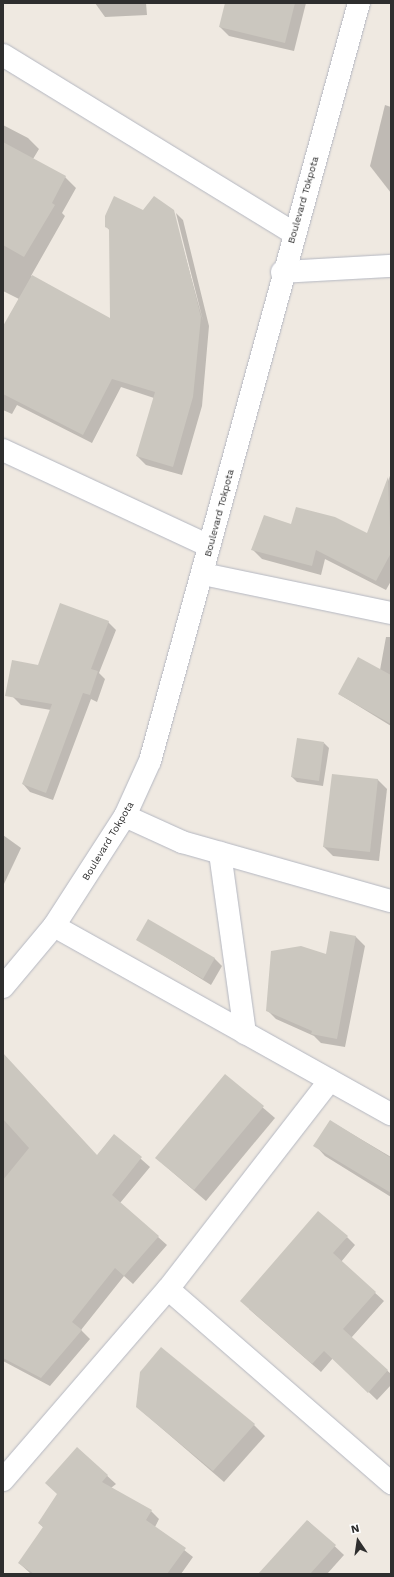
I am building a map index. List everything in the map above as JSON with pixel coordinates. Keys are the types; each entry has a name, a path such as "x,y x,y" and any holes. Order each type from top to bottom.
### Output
{"street":[{"name":"Boulevard Tokpota","path":"3,987 54,926 125,816 150,761 203,574 209,546 282,272 359,3"},
{"path":"3,55 293,233"},
{"path":"282,272 391,266"},
{"path":"3,450 209,546"},
{"path":"203,574 391,613"},
{"path":"125,816 182,842 391,901"},
{"path":"220,853 244,1033"},
{"path":"54,926 391,1114"},
{"path":"3,1480 168,1289 330,1080"},
{"path":"168,1289 391,1483"}],"building":[{"path":"225,3 295,3 285,43 219,27"},
{"path":"3,142 66,176 52,203 55,205 24,257 3,245"},
{"path":"114,196 143,210 154,196 174,210 201,317 193,397 173,467 136,456 155,392 112,379 83,435 3,394 3,326 32,275 110,318 109,229 105,227 105,216"},
{"path":"388,477 391,553 376,581 316,550 312,566 251,550 264,515 291,524 296,507 335,517 367,533"},
{"path":"60,603 109,621 91,669 98,671 90,695 83,693 46,793 22,784 52,704 5,696 12,660 38,665"},
{"path":"358,657 391,675 391,724 338,694"},
{"path":"297,738 324,742 319,781 291,777"},
{"path":"332,774 378,779 370,852 323,847"},
{"path":"148,919 215,958 203,979 136,940"},
{"path":"330,931 356,936 337,1039 311,1034 312,1031 266,1011 271,951 301,946 326,954"},
{"path":"3,1053 97,1155 114,1134 142,1157 112,1195 159,1236 124,1276 115,1268 72,1322 82,1330 41,1378 3,1358 3,1180 29,1148 3,1119"},
{"path":"225,1074 264,1106 194,1190 155,1158"},
{"path":"330,1120 391,1158 391,1193 313,1146"},
{"path":"318,1211 348,1236 333,1253 376,1292 343,1329 388,1370 368,1393 324,1351 312,1364 240,1301"},
{"path":"161,1347 255,1424 213,1471 136,1407 140,1372"},
{"path":"77,1447 108,1475 102,1482 152,1510 146,1520 186,1548 167,1574 34,1574 18,1563 43,1527 38,1523 57,1494 45,1483"},
{"path":"307,1520 336,1545 310,1574 258,1574"}]}
